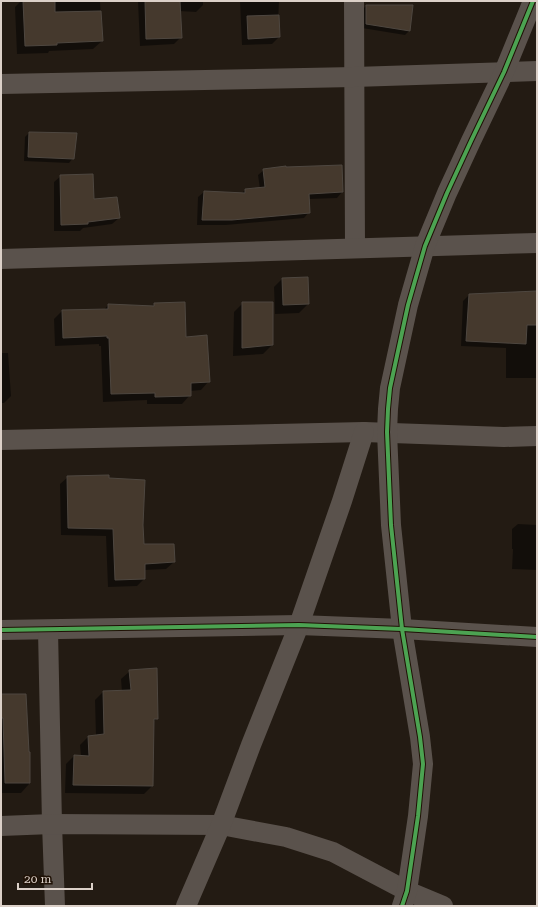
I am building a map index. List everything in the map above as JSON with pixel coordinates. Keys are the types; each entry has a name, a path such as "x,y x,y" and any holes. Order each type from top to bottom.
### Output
{"street":[{"path":"354,1 355,248"},
{"path":"405,898 418,816 423,764 402,629 391,525 387,432 390,388 408,305 425,246 447,193 504,72 533,1"},
{"path":"1,84 537,72"},
{"path":"1,259 537,243"},
{"path":"186,906 221,825 251,745 299,626 364,432"},
{"path":"1,440 364,432 504,437 537,436"},
{"path":"1,630 299,626 402,629 537,637"},
{"path":"48,630 55,906"},
{"path":"1,826 52,824 221,825 286,837 333,852 405,898 443,906"}],"building":[{"path":"23,1 55,1 55,12 101,11 103,41 25,46"},
{"path":"145,1 180,1 182,38 146,39"},
{"path":"366,5 413,5 410,31 366,24"},
{"path":"279,15 280,37 248,39 247,16"},
{"path":"29,132 77,133 74,159 28,157"},
{"path":"342,165 343,192 309,194 310,213 232,220 202,220 204,191 245,193 245,189 265,187 263,169 286,166"},
{"path":"93,174 94,199 117,197 120,218 88,222 88,224 61,225 60,175"},
{"path":"308,277 309,304 283,305 282,278"},
{"path":"537,291 537,325 527,325 526,344 466,341 469,294"},
{"path":"185,302 186,337 207,335 210,382 191,383 191,396 155,397 155,393 111,394 109,338 107,338 107,336 63,338 62,310 108,309 108,304 154,306 154,303"},
{"path":"242,302 273,302 273,345 242,348"},
{"path":"109,475 109,478 145,480 143,525 144,544 174,544 175,562 145,564 145,579 115,580 113,529 68,528 67,476"},
{"path":"157,668 158,719 154,719 153,786 73,785 74,755 89,756 88,736 104,734 103,691 131,690 129,670"},
{"path":"1,694 26,694 30,752 30,783 5,783"}],"cycle path":[{"path":"402,906 407,891 418,816 423,764 402,629 391,525 387,432 390,388 408,305 425,246 447,193 504,72 533,1"},
{"path":"1,630 299,625 537,637"}]}
